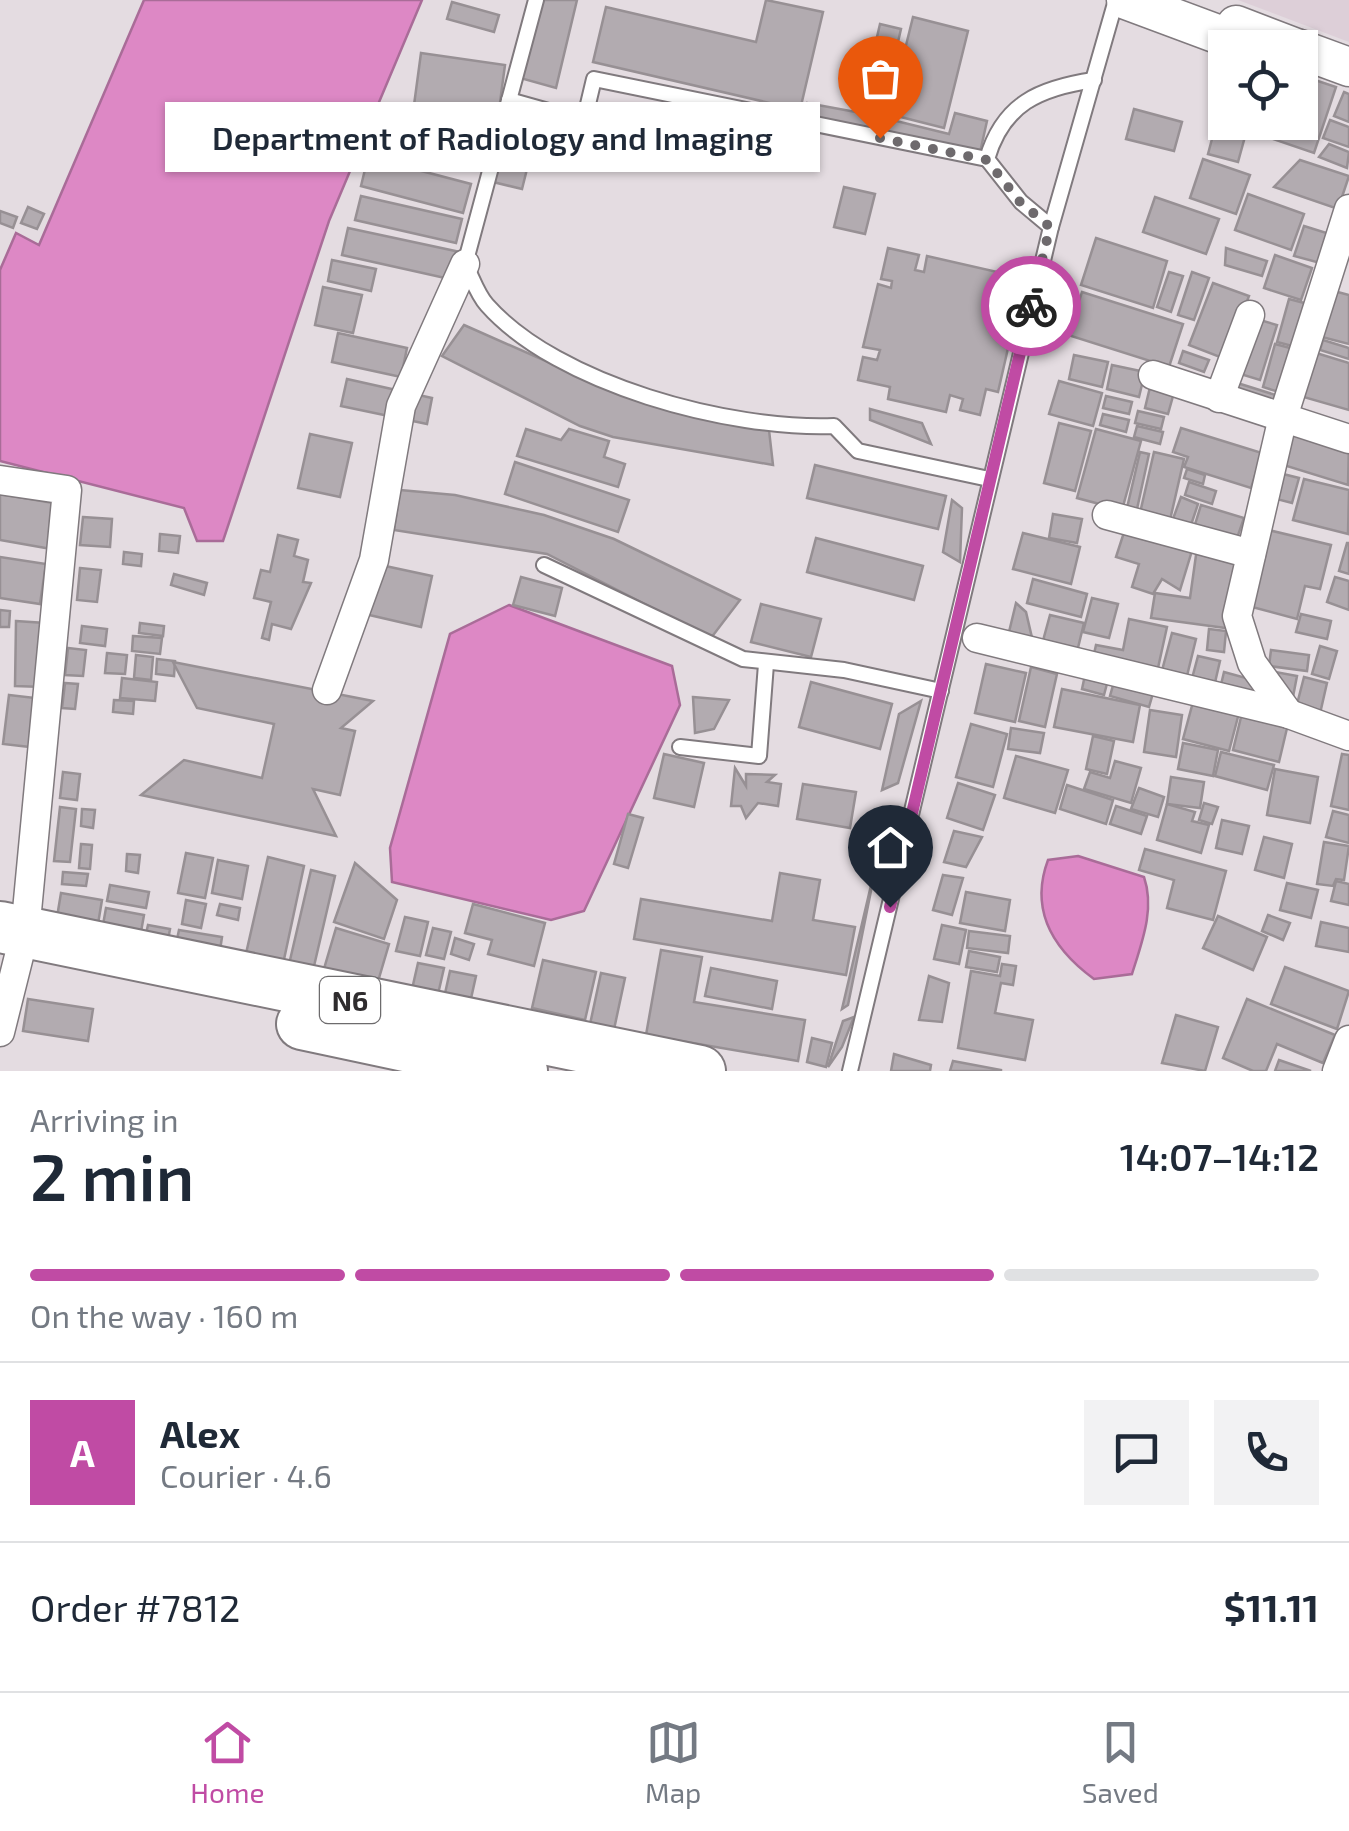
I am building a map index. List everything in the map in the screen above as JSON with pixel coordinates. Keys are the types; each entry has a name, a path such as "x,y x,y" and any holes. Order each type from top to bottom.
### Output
{"highway":[{"name":"N6","path":"10,946 522,1071"},
{"name":"N6","path":"10,946 700,1071"}],"main road":[{"path":"1126,0 1208,31"},
{"path":"1168,0 1249,30"},
{"path":"1318,55 1349,67"},
{"path":"1318,71 1349,82"}],"street":[{"path":"1289,714 1252,663 1236,616 1283,417 1349,210"},
{"path":"327,690 374,560 401,406 465,264"},
{"path":"1218,398 1250,315"},
{"path":"1153,375 1349,438"},
{"path":"0,480 67,490 0,1032"},
{"path":"1107,515 1251,554"},
{"path":"976,638 1289,714 1349,736"},
{"path":"1337,1071 1349,1040"}],"lane":[{"path":"536,0 465,264 484,301 513,331 555,358 705,414 793,428 834,426 858,451 990,479"},
{"path":"850,1071 1050,227 1116,0"},
{"path":"509,100 584,120 594,79 987,160 1020,202 1050,227"},
{"path":"987,160 995,131 1019,107 1064,84 1094,80"},
{"path":"544,565 743,659 844,670 941,690"},
{"path":"680,748 758,756 766,664"}],"shaded area":[{"path":"144,0 422,0 329,221 223,541 197,541 184,508 0,461 0,270 16,233 39,245"},
{"path":"1238,0 1349,0 1349,42"},
{"path":"509,605 672,666 680,705 584,911 551,920 392,882 390,848 450,634"},
{"path":"1078,856 1144,877 1148,913 1132,974 1094,979 1067,955 1048,927 1041,896 1048,860"}],"building":[{"path":"541,0 577,0 556,88 520,78"},
{"path":"766,0 823,12 800,110 593,62 606,7 756,42"},
{"path":"452,2 499,15 494,32 447,19"},
{"path":"913,17 968,31 944,128 889,114"},
{"path":"880,24 901,29 882,111 861,106"},
{"path":"421,53 505,65 496,132 412,120"},
{"path":"1318,81 1336,87 1314,153 1276,140 1318,140"},
{"path":"1344,92 1349,94 1349,122 1334,116"},
{"path":"807,103 872,115 870,128 802,115"},
{"path":"1134,109 1182,122 1174,151 1126,139"},
{"path":"955,113 987,121 979,157 872,132 876,116 949,134"},
{"path":"1330,120 1349,127 1349,147 1323,138"},
{"path":"507,122 537,129 522,189 493,182"},
{"path":"1212,140 1244,140 1238,162 1208,154"},
{"path":"1329,144 1349,152 1347,168 1319,157"},
{"path":"368,157 471,184 463,213 361,186"},
{"path":"1203,159 1250,175 1236,214 1190,198"},
{"path":"1300,160 1349,176 1338,209 1274,187"},
{"path":"844,187 875,194 865,234 834,227"},
{"path":"1248,194 1304,214 1291,250 1235,230"},
{"path":"361,196 462,219 456,243 355,220"},
{"path":"1155,197 1219,219 1206,254 1143,232"},
{"path":"28,207 44,214 37,229 21,223"},
{"path":"0,211 17,217 13,228 0,223"},
{"path":"1304,226 1333,235 1324,264 1294,256"},
{"path":"348,228 460,252 454,280 342,255"},
{"path":"1096,238 1167,261 1153,308 1081,285"},
{"path":"888,248 919,255 915,270 924,272 927,256 1032,280 1021,324 1014,322 998,392 986,389 980,415 960,410 963,399 950,395 946,412 888,399 890,387 858,380 863,357 877,360 880,350 863,347 878,284 891,288 892,281 881,279"},
{"path":"1226,248 1267,261 1262,276 1225,265"},
{"path":"1275,255 1312,268 1301,300 1264,288"},
{"path":"332,260 376,269 371,291 328,281"},
{"path":"1169,272 1183,276 1171,312 1157,307"},
{"path":"1192,272 1209,278 1194,320 1178,315"},
{"path":"1213,283 1249,296 1225,359 1189,345"},
{"path":"323,287 362,295 353,333 315,325"},
{"path":"1334,291 1349,295 1349,344 1322,337"},
{"path":"1082,292 1183,324 1169,367 1068,335"},
{"path":"1289,299 1308,304 1296,347 1277,342"},
{"path":"1253,318 1277,325 1260,380 1237,373"},
{"path":"464,325 632,399 769,430 773,465 613,437 580,426 442,356"},
{"path":"338,333 407,348 401,377 332,362"},
{"path":"1323,340 1349,348 1349,359 1320,350"},
{"path":"1275,344 1294,349 1282,393 1263,387"},
{"path":"1183,351 1209,360 1204,372 1179,363"},
{"path":"1313,352 1349,363 1349,410 1300,396"},
{"path":"1074,355 1108,362 1102,387 1069,379"},
{"path":"1112,365 1145,372 1139,397 1107,389"},
{"path":"347,379 432,398 427,424 341,406"},
{"path":"1059,381 1102,393 1093,426 1049,414"},
{"path":"1231,381 1282,397 1277,413 1226,397"},
{"path":"1151,383 1175,389 1168,414 1145,408"},
{"path":"1106,396 1132,402 1129,414 1103,408"},
{"path":"870,409 922,423 931,444 870,420"},
{"path":"1138,411 1164,417 1161,429 1135,423"},
{"path":"1103,414 1129,420 1126,432 1100,425"},
{"path":"1059,423 1091,431 1075,491 1044,483"},
{"path":"1289,425 1349,443 1348,485 1277,463"},
{"path":"1137,426 1163,432 1160,444 1134,437"},
{"path":"1181,428 1262,453 1251,488 1184,467 1188,457 1173,452"},
{"path":"526,429 561,440 569,429 609,441 604,457 625,464 618,487 517,456"},
{"path":"1096,429 1141,441 1122,510 1077,498"},
{"path":"310,434 352,443 340,497 298,488"},
{"path":"1140,452 1149,454 1137,509 1127,508"},
{"path":"1154,452 1184,459 1170,520 1140,513"},
{"path":"515,462 629,500 618,532 505,494"},
{"path":"815,465 946,496 938,529 807,498"},
{"path":"1187,469 1205,475 1203,484 1184,478"},
{"path":"1275,472 1299,478 1292,503 1269,497"},
{"path":"1304,479 1349,490 1348,534 1293,520"},
{"path":"1189,482 1216,491 1212,504 1185,495"},
{"path":"400,490 455,495 544,515 614,539 740,600 711,638 547,554 394,530"},
{"path":"0,494 65,505 57,550 0,540"},
{"path":"1181,497 1198,504 1188,534 1170,527"},
{"path":"952,500 962,508 960,562 943,552"},
{"path":"1201,505 1244,518 1235,544 1193,531"},
{"path":"1053,514 1082,519 1077,543 1049,538"},
{"path":"83,517 112,519 110,547 80,545"},
{"path":"1127,523 1194,544 1180,590 1162,579 1153,594 1132,587 1139,564 1116,557"},
{"path":"1260,528 1331,545 1320,589 1305,586 1297,619 1241,604"},
{"path":"1023,533 1080,547 1071,584 1013,569"},
{"path":"160,534 180,536 178,553 159,551"},
{"path":"278,535 298,540 294,556 308,560 303,582 311,583 291,629 272,624 269,640 262,638 271,602 254,598 261,570 270,572"},
{"path":"816,538 923,566 914,600 807,572"},
{"path":"1349,543 1349,574 1339,571"},
{"path":"1197,548 1243,554 1233,629 1151,618 1155,593 1190,598"},
{"path":"124,552 142,554 141,566 123,564"},
{"path":"0,557 46,564 40,604 0,598"},
{"path":"376,564 432,576 421,627 365,614"},
{"path":"80,568 101,570 97,602 77,600"},
{"path":"174,574 207,583 204,595 171,585"},
{"path":"521,577 562,588 555,616 513,605"},
{"path":"1335,577 1349,581 1349,610 1327,602"},
{"path":"1033,579 1087,594 1081,617 1027,603"},
{"path":"1092,598 1118,604 1109,638 1083,632"},
{"path":"1016,603 1026,612 1033,642 1009,632"},
{"path":"761,604 821,619 811,657 751,642"},
{"path":"0,610 10,611 9,627 0,627"},
{"path":"1301,614 1331,621 1327,639 1296,632"},
{"path":"1050,615 1084,623 1076,656 1041,648"},
{"path":"1129,619 1167,627 1156,677 1092,663 1096,645 1123,650"},
{"path":"16,621 45,623 43,687 15,686"},
{"path":"140,623 164,626 163,636 139,633"},
{"path":"82,626 107,629 105,646 80,643"},
{"path":"1209,629 1226,631 1224,652 1207,650"},
{"path":"1172,633 1196,639 1185,684 1160,678"},
{"path":"133,636 162,638 160,654 132,651"},
{"path":"1320,646 1337,651 1329,679 1312,674"},
{"path":"68,648 86,650 83,676 65,675"},
{"path":"1271,650 1309,655 1307,671 1269,666"},
{"path":"107,653 127,655 125,674 105,673"},
{"path":"136,655 153,657 151,680 134,678"},
{"path":"1198,656 1220,661 1213,691 1190,686"},
{"path":"157,659 175,661 174,676 156,674"},
{"path":"173,662 373,701 341,728 355,731 340,795 313,789 336,836 141,795 184,760 262,778 274,724 197,708"},
{"path":"986,664 1026,673 1015,722 975,713"},
{"path":"1031,667 1057,674 1045,727 1019,721"},
{"path":"1086,670 1109,676 1104,695 1082,689"},
{"path":"1265,670 1297,676 1291,707"},
{"path":"1224,672 1257,681 1251,701 1219,693"},
{"path":"1116,675 1155,686 1149,707 1110,696"},
{"path":"1304,677 1327,683 1319,718 1295,712"},
{"path":"122,678 157,682 155,701 120,698"},
{"path":"811,682 892,704 880,749 799,727"},
{"path":"65,683 78,684 75,709 62,708"},
{"path":"1062,689 1140,705 1133,742 1054,727"},
{"path":"9,695 44,699 39,748 3,744"},
{"path":"693,697 729,700 714,729 695,733"},
{"path":"114,700 134,701 133,714 113,712"},
{"path":"921,701 898,783 882,790 899,714"},
{"path":"1193,702 1239,713 1229,751 1183,739"},
{"path":"1150,710 1182,715 1176,757 1144,752"},
{"path":"1242,713 1288,724 1279,762 1233,750"},
{"path":"971,724 1007,734 993,787 956,777"},
{"path":"1011,728 1044,733 1040,753 1008,749"},
{"path":"1093,736 1114,741 1107,774 1086,769"},
{"path":"1183,743 1218,750 1213,776 1178,769"},
{"path":"1221,752 1274,765 1267,790 1215,776"},
{"path":"664,754 704,763 694,807 654,798"},
{"path":"1342,754 1349,755 1349,810 1331,806"},
{"path":"1016,756 1068,770 1055,813 1004,798"},
{"path":"1115,761 1141,768 1131,803 1084,789 1090,772 1110,778"},
{"path":"735,768 746,786 746,774 775,775 767,782 781,784 778,806 758,803 746,818 741,806 731,806"},
{"path":"1275,769 1318,777 1310,823 1267,815"},
{"path":"63,772 80,774 77,800 60,798"},
{"path":"1171,777 1204,782 1200,808 1167,804"},
{"path":"958,783 995,795 983,830 947,818"},
{"path":"803,784 856,792 850,828 797,819"},
{"path":"1067,785 1113,800 1106,824 1060,809"},
{"path":"1139,788 1164,797 1158,817 1131,809"},
{"path":"1204,803 1218,807 1212,824 1199,820"},
{"path":"1167,804 1195,812 1192,821 1209,825 1201,853 1157,840"},
{"path":"1116,806 1147,816 1141,834 1110,824"},
{"path":"60,807 76,809 70,862 54,861"},
{"path":"82,809 95,810 93,828 81,826"},
{"path":"1333,811 1349,815 1349,843 1326,837"},
{"path":"628,814 643,818 628,868 614,864"},
{"path":"1222,820 1249,826 1242,854 1216,848"},
{"path":"954,831 982,837 966,867 944,862"},
{"path":"1264,837 1292,844 1284,878 1255,870"},
{"path":"1324,842 1349,846 1344,880 1336,879 1333,886 1317,884"},
{"path":"81,844 92,845 90,869 79,868"},
{"path":"1145,849 1226,871 1213,920 1167,908 1174,880 1139,870"},
{"path":"186,853 213,858 205,898 178,893"},
{"path":"127,854 140,855 138,873 126,871"},
{"path":"268,857 304,866 283,964 245,958"},
{"path":"218,860 248,866 242,899 212,893"},
{"path":"355,863 397,900 384,939 334,922"},
{"path":"311,870 335,876 311,979 287,973"},
{"path":"875,871 848,1005 842,1009 872,881"},
{"path":"63,872 88,874 86,886 62,884"},
{"path":"780,873 820,880 813,920 855,927 846,975 634,939 641,899 772,921"},
{"path":"943,875 963,878 952,915 933,910"},
{"path":"1336,881 1349,884 1349,905 1331,901"},
{"path":"1287,883 1318,890 1311,918 1280,910"},
{"path":"110,885 149,892 146,908 107,901"},
{"path":"966,892 1010,900 1005,931 960,923"},
{"path":"61,893 102,900 97,930 56,923"},
{"path":"186,900 206,904 201,928 182,924"},
{"path":"220,904 240,908 238,920 217,915"},
{"path":"473,904 545,923 534,966 488,954 492,940 465,933"},
{"path":"106,908 144,915 139,943 101,936"},
{"path":"1268,915 1290,923 1283,940 1262,931"},
{"path":"1218,916 1267,937 1253,970 1203,948"},
{"path":"405,917 428,922 420,956 396,951"},
{"path":"1321,922 1349,928 1349,952 1316,946"},
{"path":"148,925 170,929 166,951 143,947"},
{"path":"942,925 966,930 959,964 934,959"},
{"path":"336,928 389,944 374,995 321,979"},
{"path":"433,928 451,932 444,959 426,955"},
{"path":"179,930 222,937 219,957 175,949"},
{"path":"969,931 1010,936 1008,953 967,948"},
{"path":"455,938 474,944 469,960 451,954"},
{"path":"661,950 702,957 694,1002 805,1020 798,1061 646,1035"},
{"path":"969,951 1000,957 997,972 966,967"},
{"path":"543,960 596,972 585,1020 532,1008"},
{"path":"418,963 444,968 436,1003 410,998"},
{"path":"1002,964 1016,966 1013,985 1001,983 995,1013 1033,1020 1025,1060 958,1048 971,971 1000,976"},
{"path":"1285,967 1349,991 1337,1029 1271,1004"},
{"path":"711,968 777,981 772,1009 705,996"},
{"path":"450,971 476,976 468,1012 442,1007"},
{"path":"601,973 625,978 613,1034 589,1029"},
{"path":"929,976 949,983 942,1022 919,1020"},
{"path":"28,999 93,1009 88,1041 23,1031"},
{"path":"1247,999 1335,1035 1323,1063 1277,1044 1266,1071 1253,1071 1223,1058"},
{"path":"1176,1015 1218,1027 1205,1071 1162,1063"},
{"path":"854,1017 842,1047 828,1067 843,1021"},
{"path":"812,1038 832,1043 826,1067 807,1062"},
{"path":"894,1054 931,1065 930,1071 891,1071"},
{"path":"1279,1060 1311,1071 1275,1071"},
{"path":"953,1061 1001,1070 1001,1071 950,1071"}],"way so far":[{"path":"880,138 987,160 1020,202 1050,227 1031,306"}],"place":[{"name":"Department of Radiology and Imaging","path":"880,138"}],"route":[{"path":"890,907 1031,306"}]}
